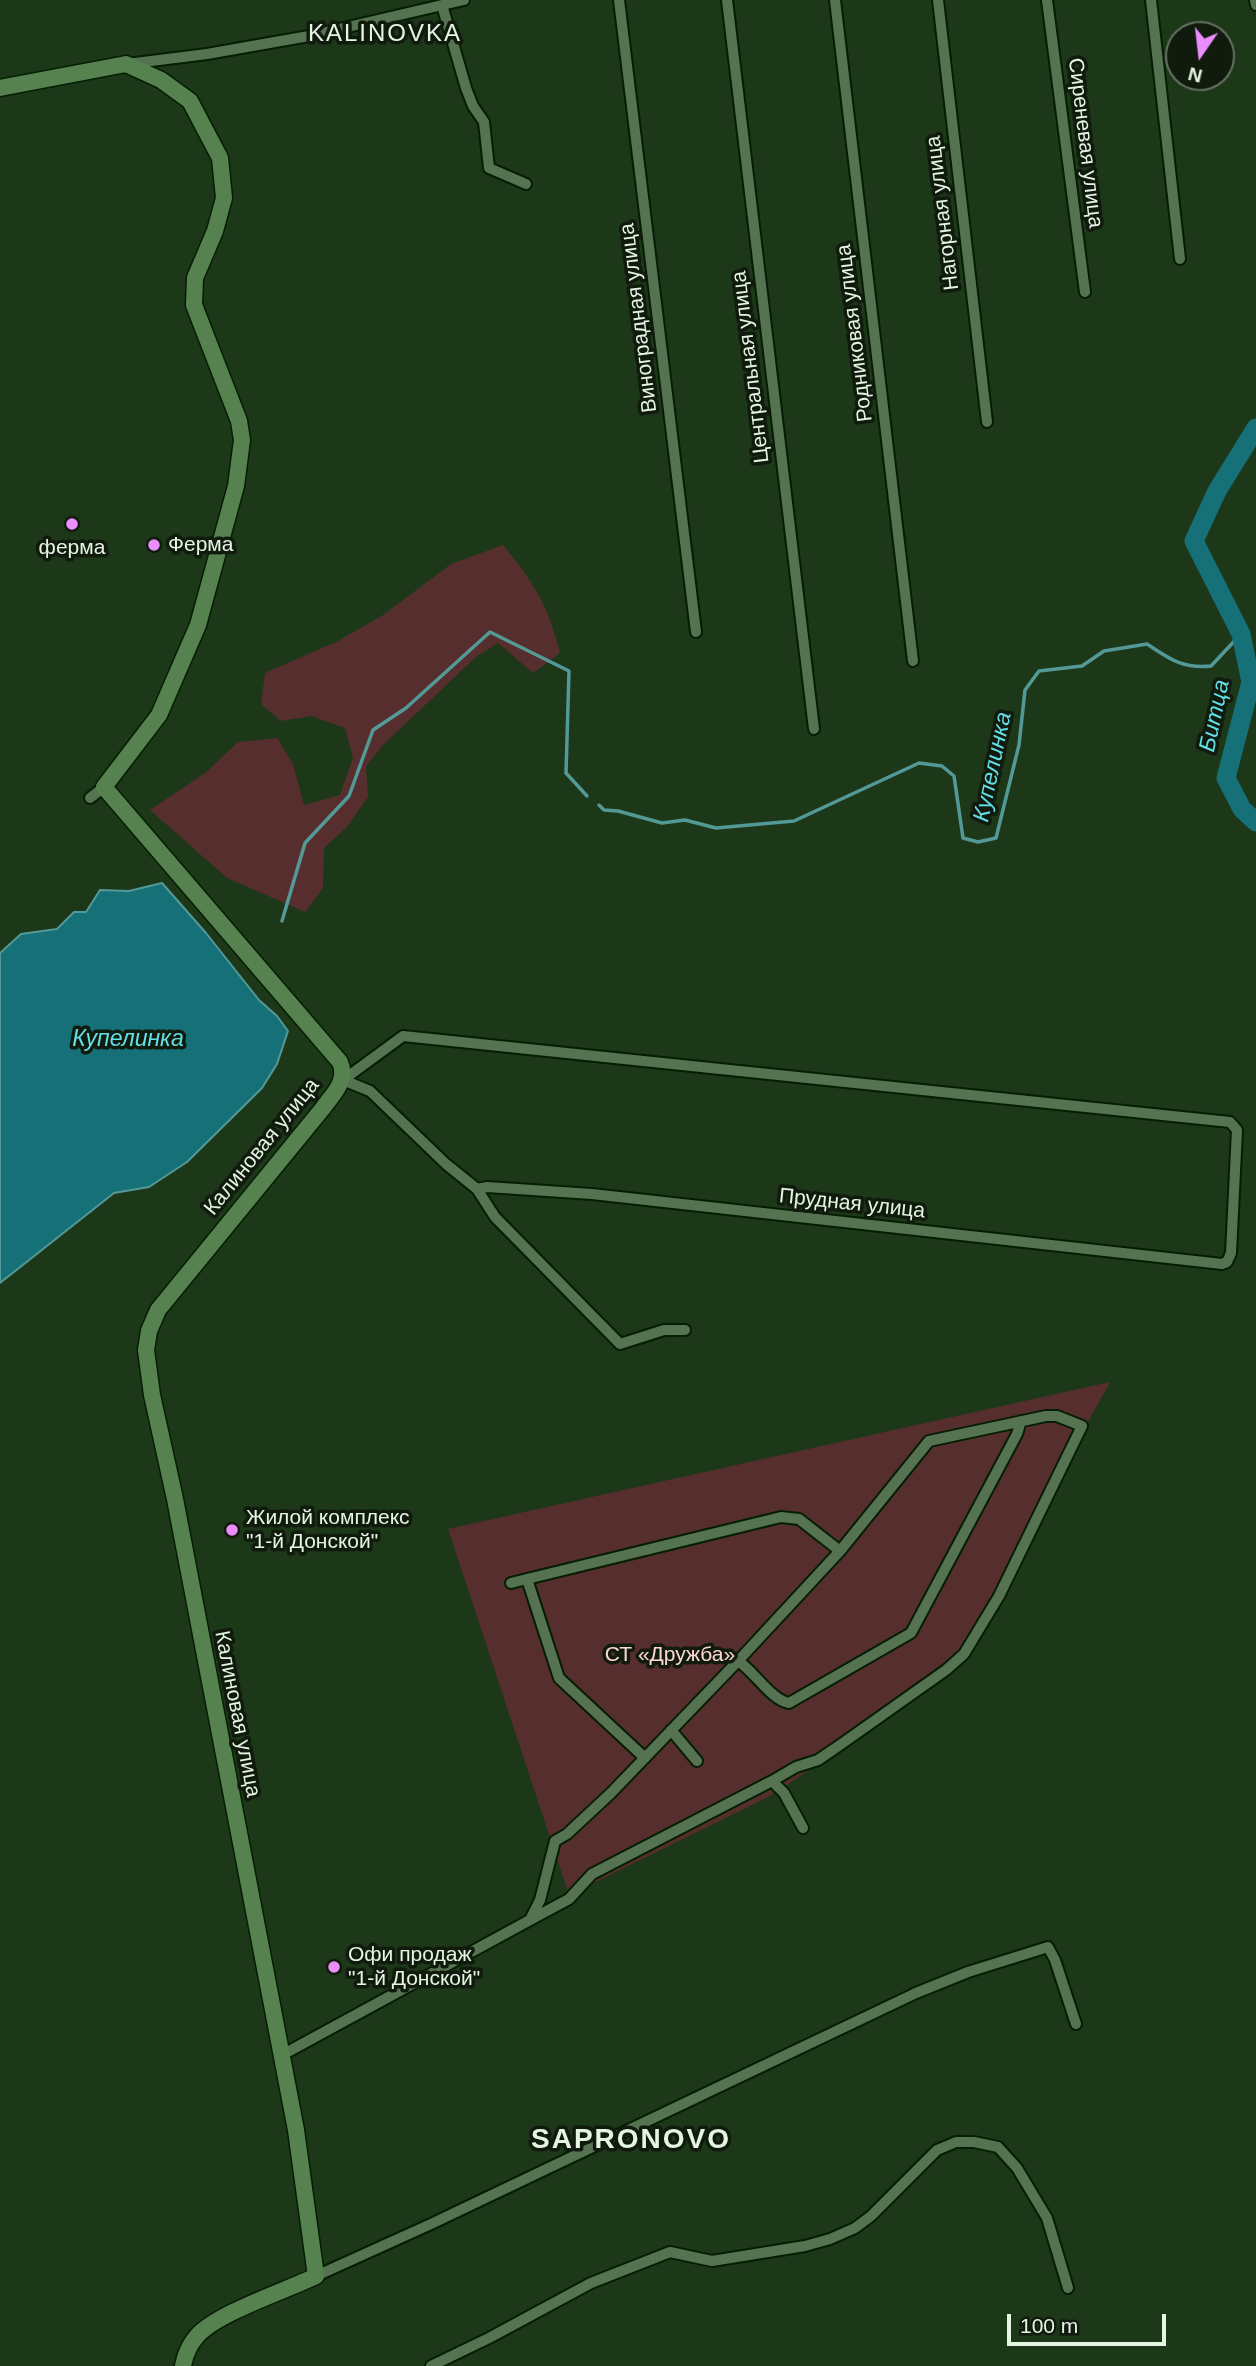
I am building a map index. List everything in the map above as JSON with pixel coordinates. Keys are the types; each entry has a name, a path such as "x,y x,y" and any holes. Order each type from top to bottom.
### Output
{"street":[{"path":"0,88 125,64 207,54 309,36 464,0"},
{"name":"Виноградная улица","path":"619,0 696,632"},
{"name":"Центральная улица","path":"727,0 814,729"},
{"name":"Родниковая улица","path":"835,0 914,660"},
{"name":"Нагорная улица","path":"938,0 987,422"},
{"name":"Сиреневая улица","path":"1047,0 1085,292"},
{"path":"1151,0 1180,259"},
{"path":"1255,0 1256,5"},
{"path":"442,5 466,88 473,106 484,122 489,168 526,184"},
{"path":"90,798 104,787 159,715 198,625 236,486 242,440 239,421 194,305 193,294 195,278 221,213 223,198 220,158 190,101 161,80 125,64"},
{"name":"Калиновая улица","path":"104,787 340,1062 344,1070 343,1080 296,1142 234,1214 158,1310 149,1331 146,1350 152,1395 175,1499 296,2130 316,2276"},
{"name":"Прудная улица","path":"343,1080 403,1036 1230,1122 1237,1130 1231,1253 1227,1262 1222,1264 592,1194 487,1187 477,1189"},
{"path":"343,1080 370,1091 446,1164 477,1189 495,1217 620,1344 664,1330 685,1330"},
{"path":"282,2055 569,1899 592,1874 796,1767 818,1760 946,1670 974,1641 1082,1426 1057,1416 1021,1420 929,1441 840,1551 738,1661 611,1793 555,1841 540,1900 530,1920"},
{"path":"738,1661 759,1678 770,1693 781,1702 789,1703 911,1633 1017,1434 1021,1420"},
{"path":"511,1583 782,1517 799,1519 840,1551"},
{"path":"527,1579 559,1678 645,1758"},
{"path":"671,1730 697,1761"},
{"path":"772,1781 784,1793 803,1828"},
{"path":"183,2366 188,2349 203,2330 221,2319 431,2224 896,2002 968,1972 1048,1947 1055,1960 1076,2024"},
{"path":"431,2366 591,2283 670,2252 712,2261 805,2246 830,2239 855,2228 871,2216 937,2150 956,2142 974,2142 998,2147 1017,2168 1047,2218 1068,2288"}],"green space":[{"path":"503,545 539,595 560,653 533,673 498,643 477,656 382,746 366,767 368,797 347,827 324,848 323,888 305,912 227,878 150,810 205,773 238,742 277,738 293,764 304,805 340,795 353,758 345,728 311,716 281,721 261,704 265,673 338,641 383,615 451,564"},
{"name":"СТ «Дружба»","path":"1110,1382 963,1651 852,1742 770,1796 569,1895 448,1529"}],"water":[{"name":"Купелинка","path":"162,883 288,1031 277,1064 262,1088 187,1162 149,1187 114,1193 0,1283 0,953 21,934 57,929 74,912 86,912 100,890 129,891"}],"waterway":[{"name":"Битца","path":"1256,428 1217,491 1194,541 1241,634 1251,682 1226,778 1242,809 1256,822"},
{"name":"Купелинка","path":"282,921 305,843 349,796 373,730 406,708 490,632 569,671 566,773 587,796"},
{"name":"Купелинка","path":"599,805 604,810 662,823 685,820 716,828 794,821 919,763 942,766 954,776 963,838 978,842 996,838 1019,745 1025,690 1039,671 1082,666 1104,651 1147,644 1184,664 1211,666 1241,634"}],"place":[{"name":"ферма","path":"72,524"},
{"name":"Ферма","path":"154,545"},
{"name":"Жилой комплекс \"1-й Донской\"","path":"232,1530"},
{"name":"Офи продаж \"1-й Донской\"","path":"334,1967"}],"district":[{"name":"KALINOVKA","path":"385,34"},
{"name":"SAPRONOVO","path":"631,2140"}]}
